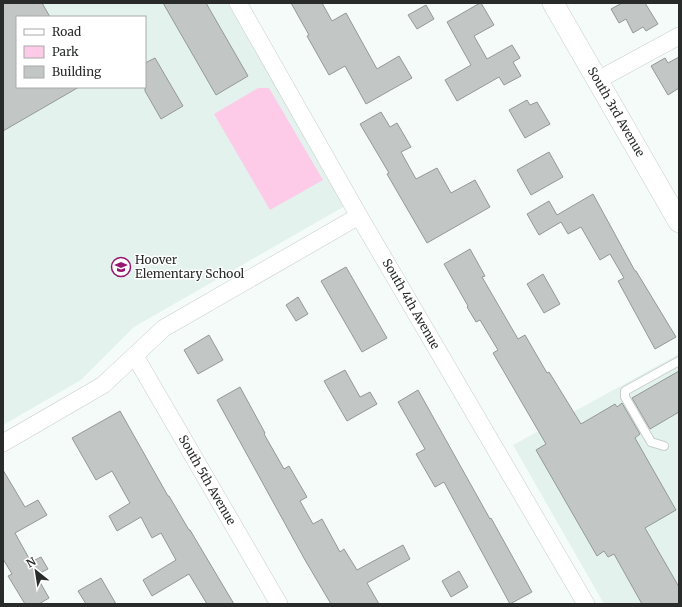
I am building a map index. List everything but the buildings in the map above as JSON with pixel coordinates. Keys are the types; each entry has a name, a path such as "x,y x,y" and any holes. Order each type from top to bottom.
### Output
{"street":[{"name":"South 4th Avenue","path":"238,3 359,216 586,604"},
{"name":"South 3rd Avenue","path":"554,3 679,222"},
{"path":"598,80 679,36"},
{"path":"3,443 103,385 164,328 359,216"},
{"name":"South 5th Avenue","path":"135,356 279,604"}],"lane":[{"path":"664,446 651,442 624,397 625,391 679,361"}],"shaded area":[{"name":"Hoover Elementary School","path":"3,3 228,3 345,206 134,327 81,380 3,425"},
{"path":"679,354 679,604 604,604 513,445"}],"green space":[{"path":"258,88 269,88 323,180 270,210 214,114"}],"place":[{"name":"Hoover Elementary School","path":"121,267"}]}
